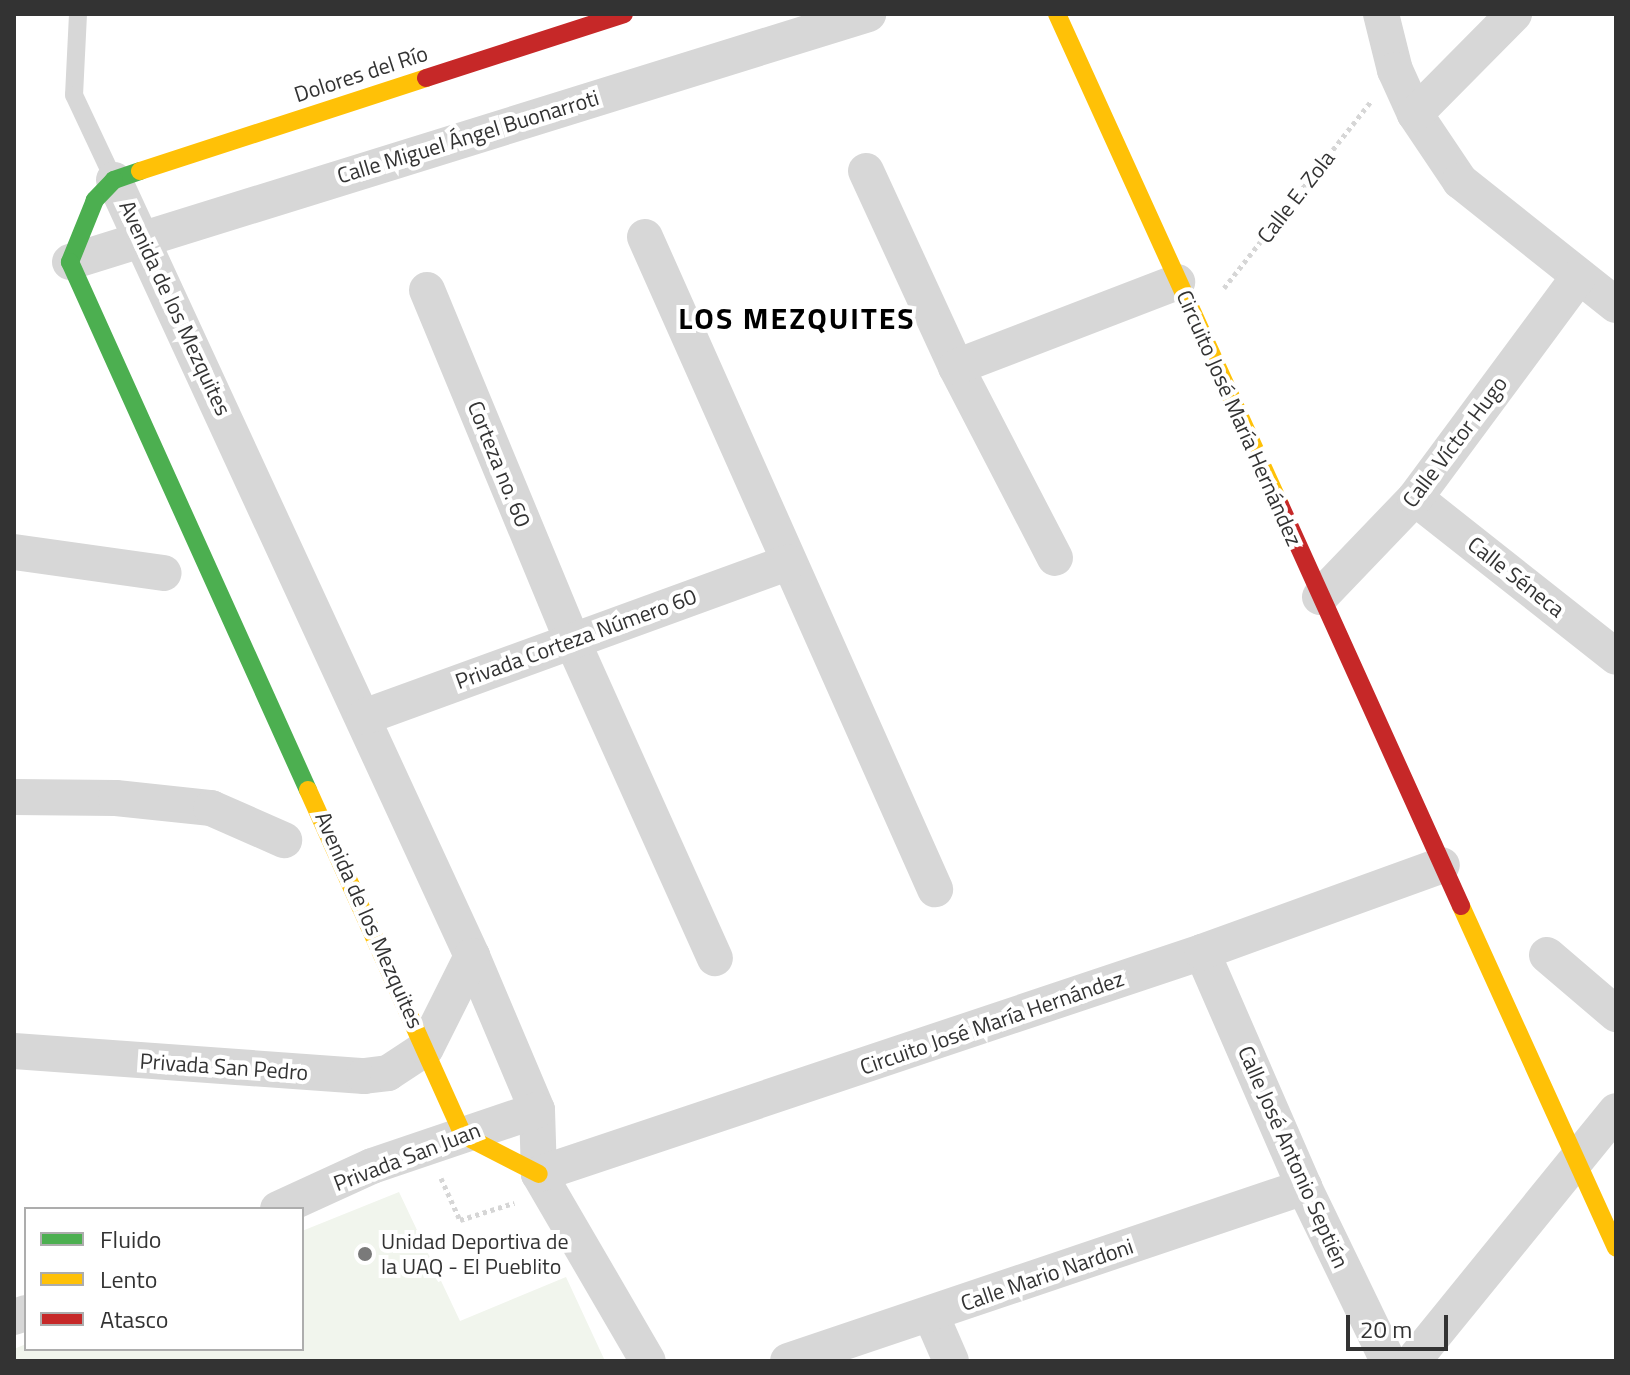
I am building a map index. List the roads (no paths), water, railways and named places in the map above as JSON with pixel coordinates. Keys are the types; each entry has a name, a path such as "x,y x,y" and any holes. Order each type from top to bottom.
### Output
{"street":[{"name":"Dolores del Río","path":"114,180 624,14"},
{"name":"Calle Miguel Ángel Buonarroti","path":"70,262 868,14"},
{"name":"Circuito José María Hernández","path":"1057,14 1616,1247"},
{"path":"1381,14 1395,70 1415,114 1460,181 1616,305"},
{"path":"1415,114 1514,14"},
{"path":"866,171 956,367 1055,558"},
{"name":"Avenida de los Mezquites","path":"463,1135 70,262 95,200 114,180 364,717 472,956 537,1110 533,1187 648,1361"},
{"path":"645,237 935,889"},
{"name":"Calle Víctor Hugo","path":"1320,597 1415,498 1579,276"},
{"path":"956,367 1177,282"},
{"name":"Corteza no. 60","path":"427,290 571,638 715,958"},
{"name":"Calle Séneca","path":"1415,498 1616,657"},
{"path":"14,552 164,573"},
{"name":"Privada Corteza Número 60","path":"364,717 571,638 789,562"},
{"path":"14,797 116,798 211,808 284,840"},
{"name":"Circuito José María Hernández","path":"533,1187 1442,865"},
{"name":"Calle José Antonio Septién","path":"1202,952 1304,1187 1388,1361"},
{"path":"1547,955 1616,1014"},
{"path":"426,1048 472,956"},
{"name":"Privada San Pedro","path":"14,1051 364,1076 388,1073 426,1048"},
{"name":"Privada San Juan","path":"282,1207 340,1181 537,1110"},
{"path":"1413,1361 1616,1111"},
{"path":"463,1135 533,1187"},
{"name":"Calle Mario Nardoni","path":"788,1361 1304,1187"},
{"path":"931,1315 951,1361"}],"lane":[{"path":"78,14 74,95 114,180"}],"place":[{"name":"Unidad Deportiva de la UAQ - El Pueblito","path":"365,1254"}],"district":[{"name":"LOS MEZQUITES","path":"797,318"}]}
